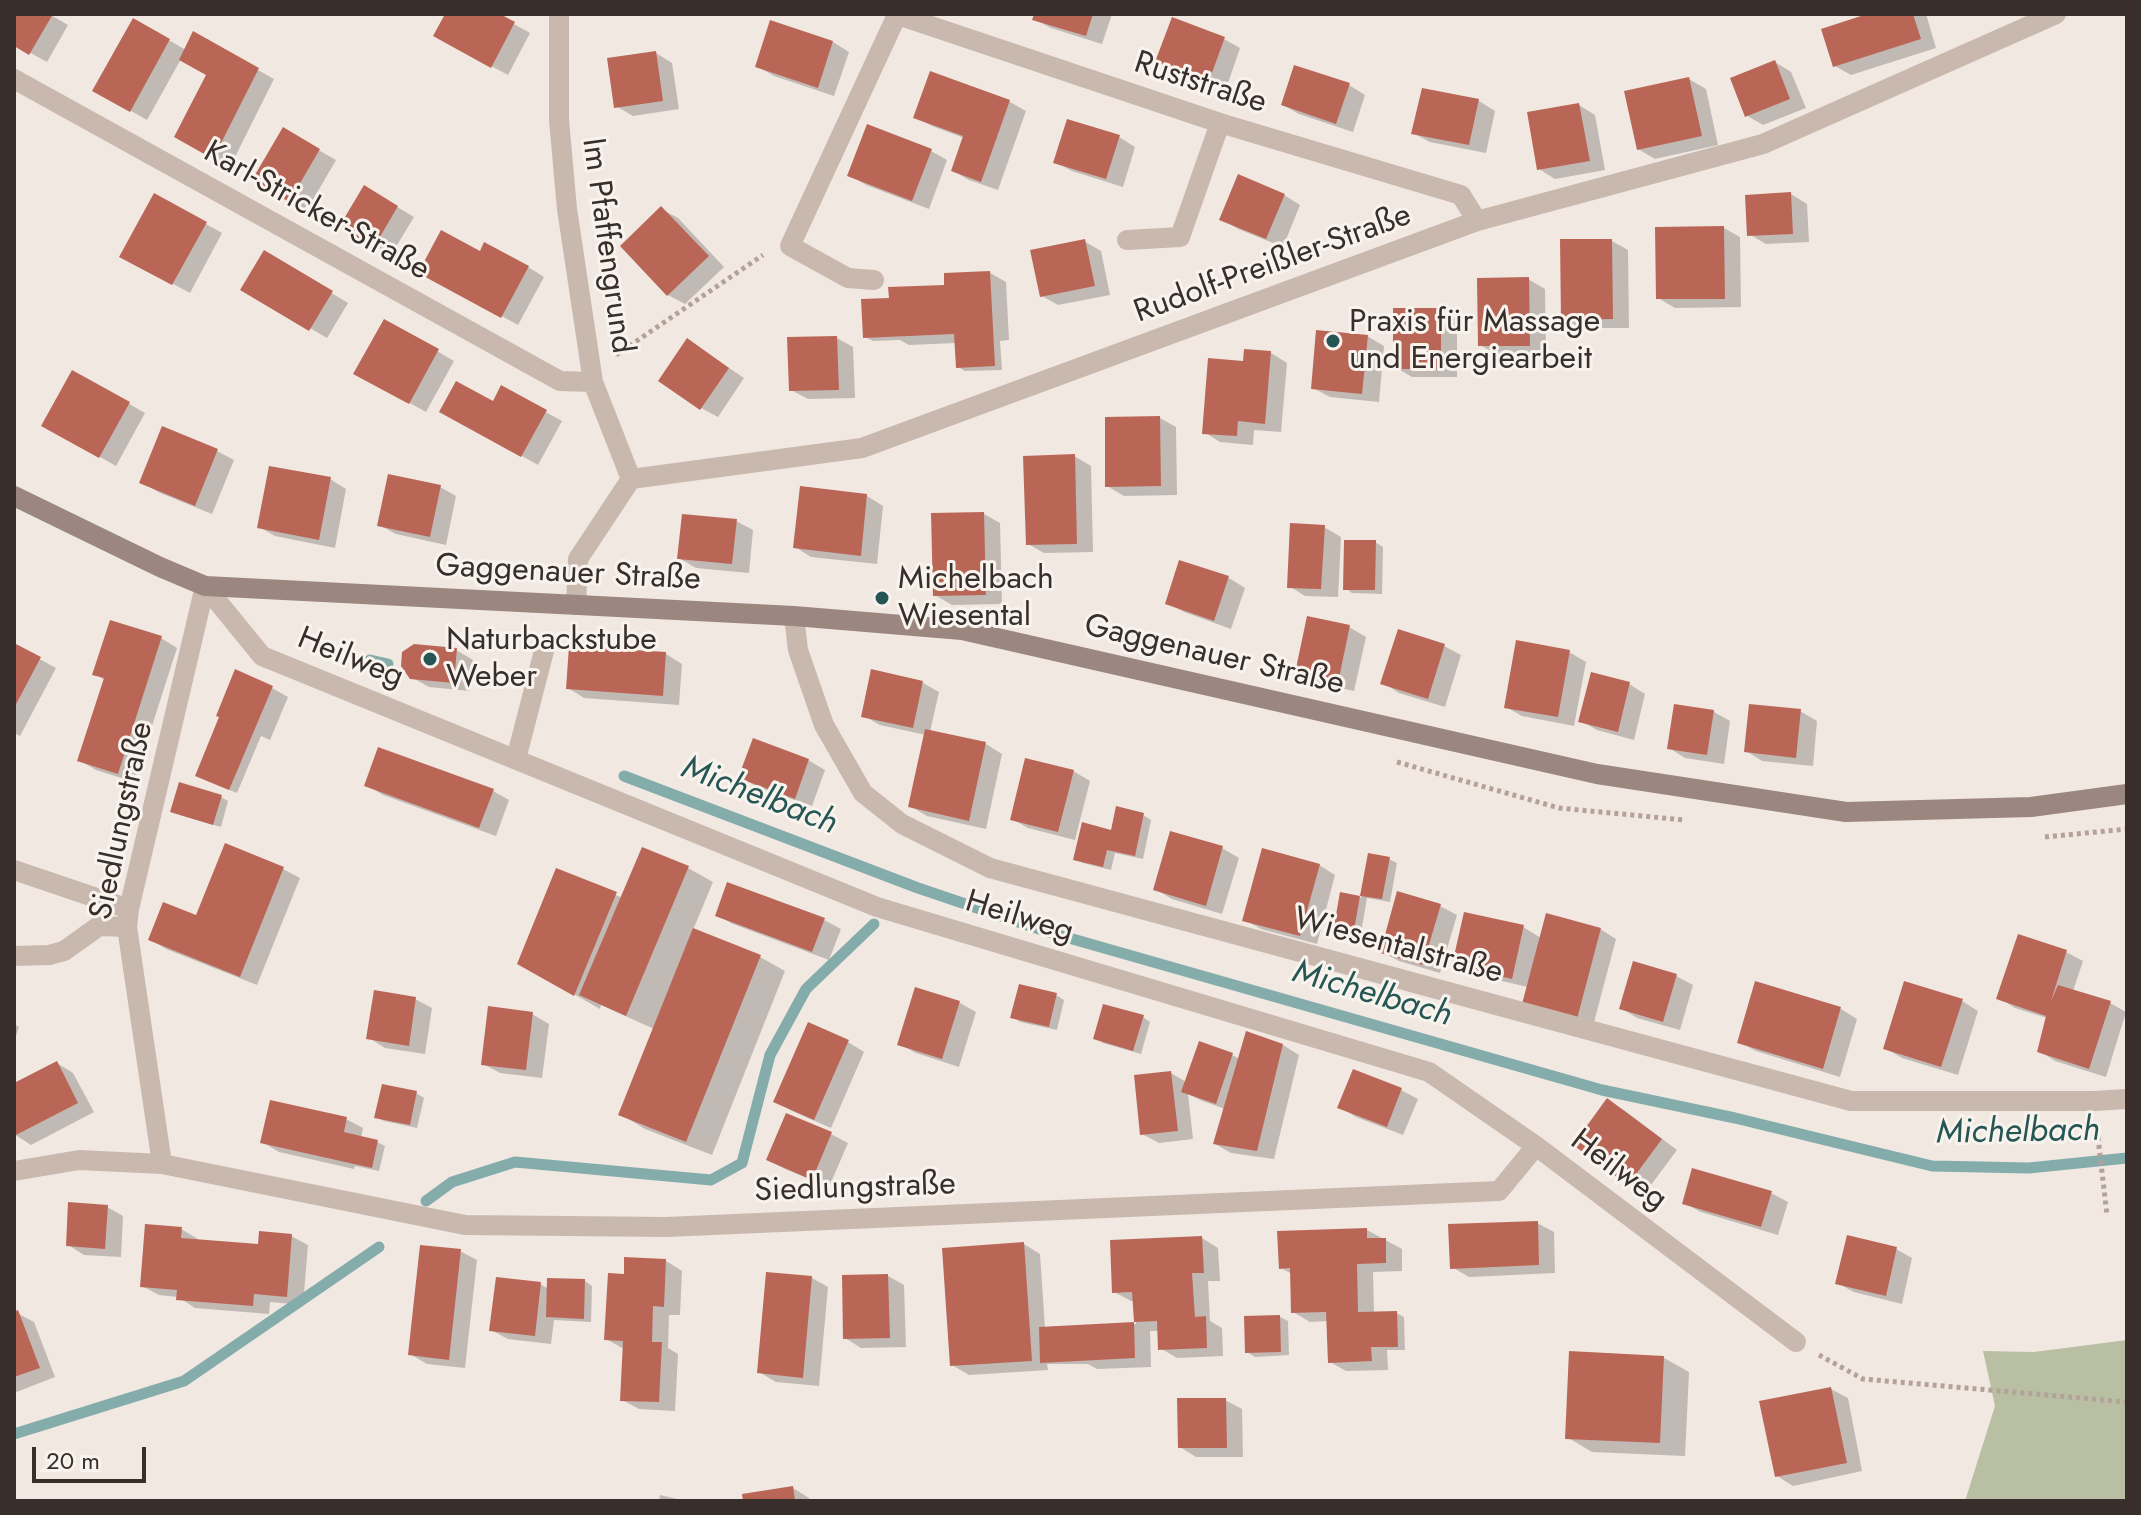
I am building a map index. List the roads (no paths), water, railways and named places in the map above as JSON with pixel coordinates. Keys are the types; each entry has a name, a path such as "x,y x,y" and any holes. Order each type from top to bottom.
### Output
{"main road":[{"name":"Gaggenauer Straße","path":"14,496 205,586 794,616 962,630 1597,774 1846,812 2031,807 2127,794"}],"street":[{"name":"Im Pfaffengrund","path":"559,14 559,120 567,209 592,372 631,479"},
{"name":"Ruststraße","path":"896,14 1220,123 1461,195 1477,221"},
{"path":"874,280 848,278 790,246 896,14"},
{"name":"Rudolf-Preißler-Straße","path":"631,479 862,448 1477,221 1763,144 2056,14"},
{"name":"Karl-Stricker-Straße","path":"14,79 560,381 592,372"},
{"path":"1127,240 1180,237 1220,123"},
{"path":"576,605 578,559 631,479"},
{"name":"Heilweg","path":"205,586 262,656 877,907 1429,1072 1536,1146 1796,1342"},
{"name":"Siedlungstraße","path":"162,1164 128,918 205,586"},
{"name":"Wiesentalstraße","path":"794,616 798,650 824,725 863,793 902,824 990,868 1851,1101 2127,1099"},
{"path":"516,759 545,647"},
{"path":"14,870 128,918"},
{"path":"14,956 49,955 64,951 99,926 128,918"},
{"name":"Siedlungstraße","path":"14,1171 79,1160 162,1164 465,1225 666,1227 1499,1191 1536,1146"}],"waterway":[{"name":"Michelbach","path":"370,660 388,664"},
{"name":"Michelbach","path":"624,776 918,888 1048,932 1602,1090 1735,1118 1932,1166 2029,1168 2127,1158"},
{"path":"426,1201 452,1182 515,1162 711,1180 742,1163 770,1055 806,989 874,924"},
{"path":"14,1434 184,1381 379,1247"}],"place":[{"name":"Praxis für Massage und Energiearbeit","path":"1333,341"},
{"name":"Michelbach Wiesental","path":"882,598"},
{"name":"Naturbackstube Weber","path":"430,659"}]}
